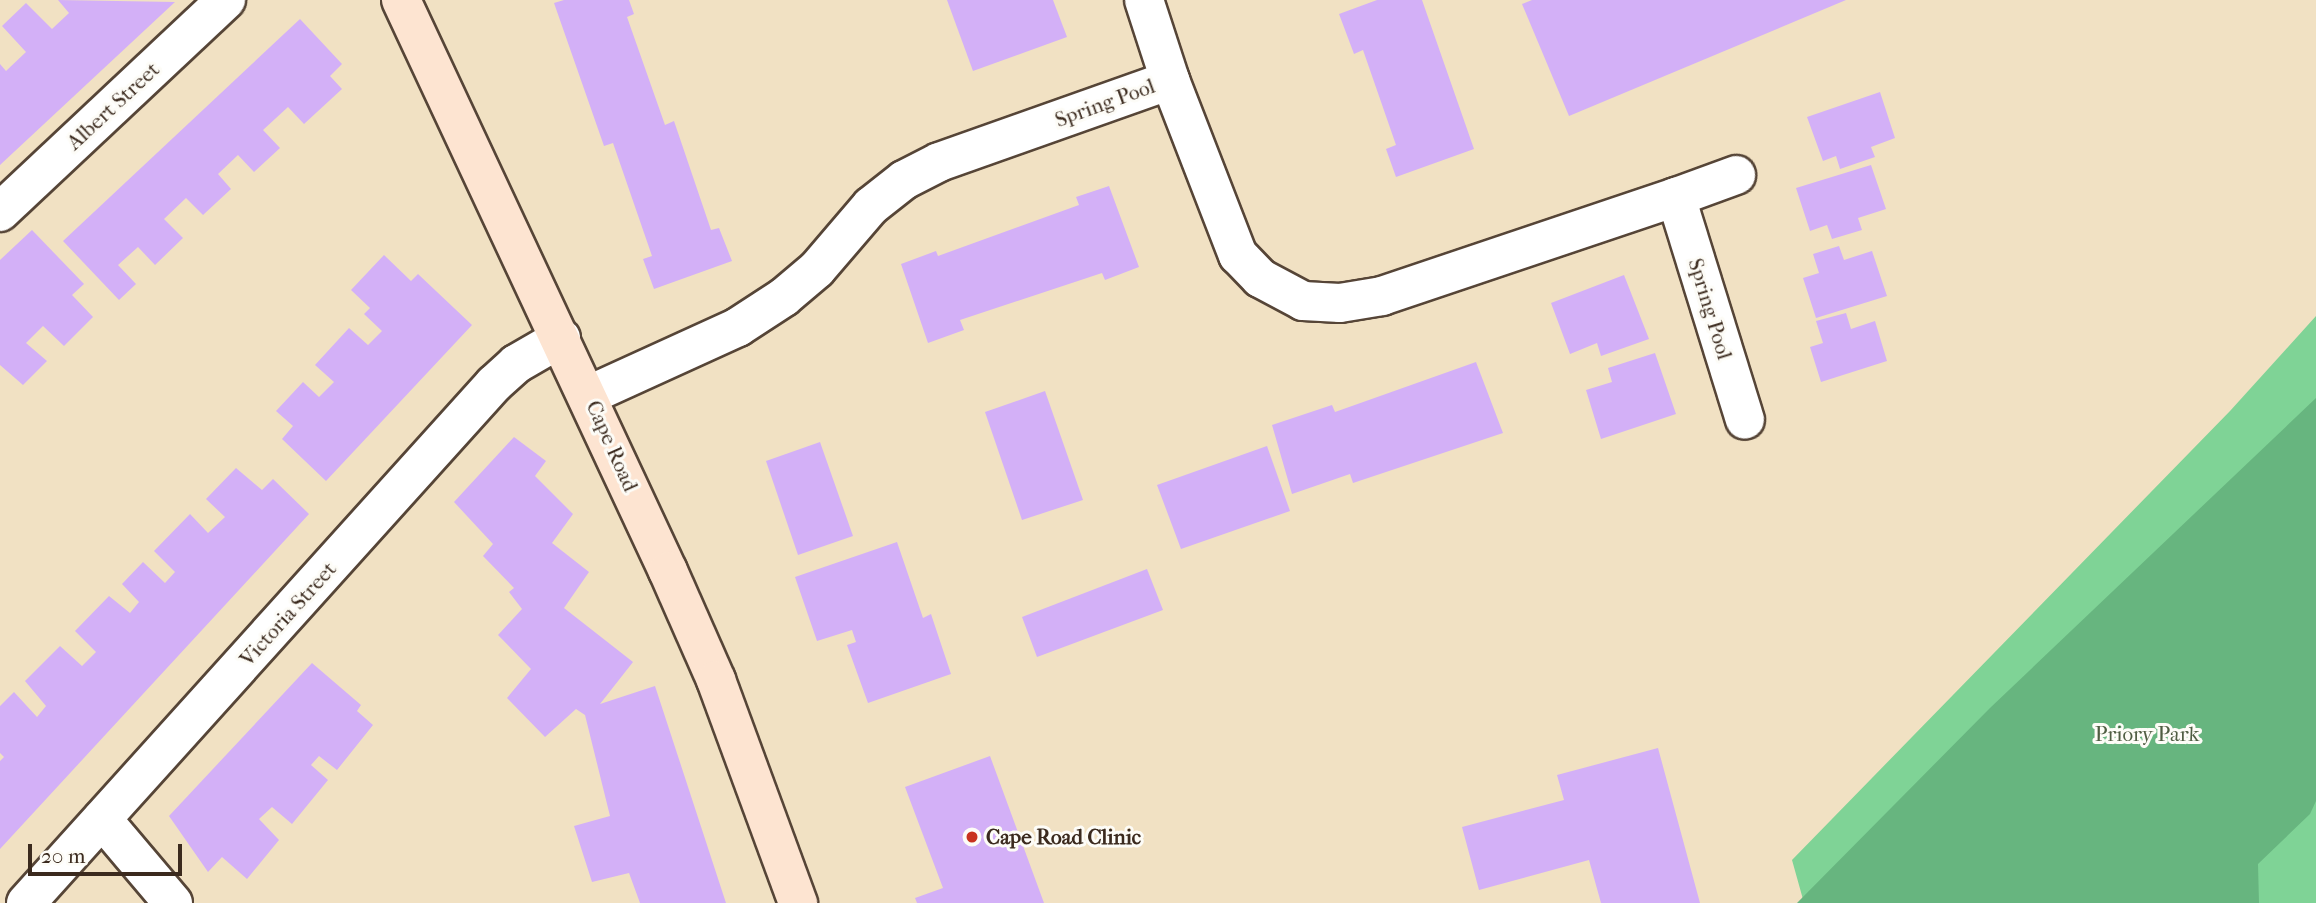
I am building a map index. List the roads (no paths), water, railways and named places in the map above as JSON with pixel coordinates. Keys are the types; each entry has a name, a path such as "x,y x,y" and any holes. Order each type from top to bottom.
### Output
{"street":[{"name":"Albert Street","path":"0,212 226,0"},
{"name":"Cape Road","path":"401,0 589,395 716,680 797,903"},
{"path":"1144,0 1170,80"},
{"name":"Spring Pool","path":"589,395 738,327 784,297 817,269 871,206 904,180 939,162 1170,80 1238,255 1260,278 1303,301 1340,303 1382,296 1736,175"},
{"name":"Spring Pool","path":"1676,197 1745,420"},
{"name":"Victoria Street","path":"26,903 494,384 516,364 561,338"},
{"path":"102,820 135,854 173,903"}],"place":[{"name":"Cape Road Clinic","path":"972,837"}],"park label":[{"name":"Priory Park","path":"2147,734"}]}
